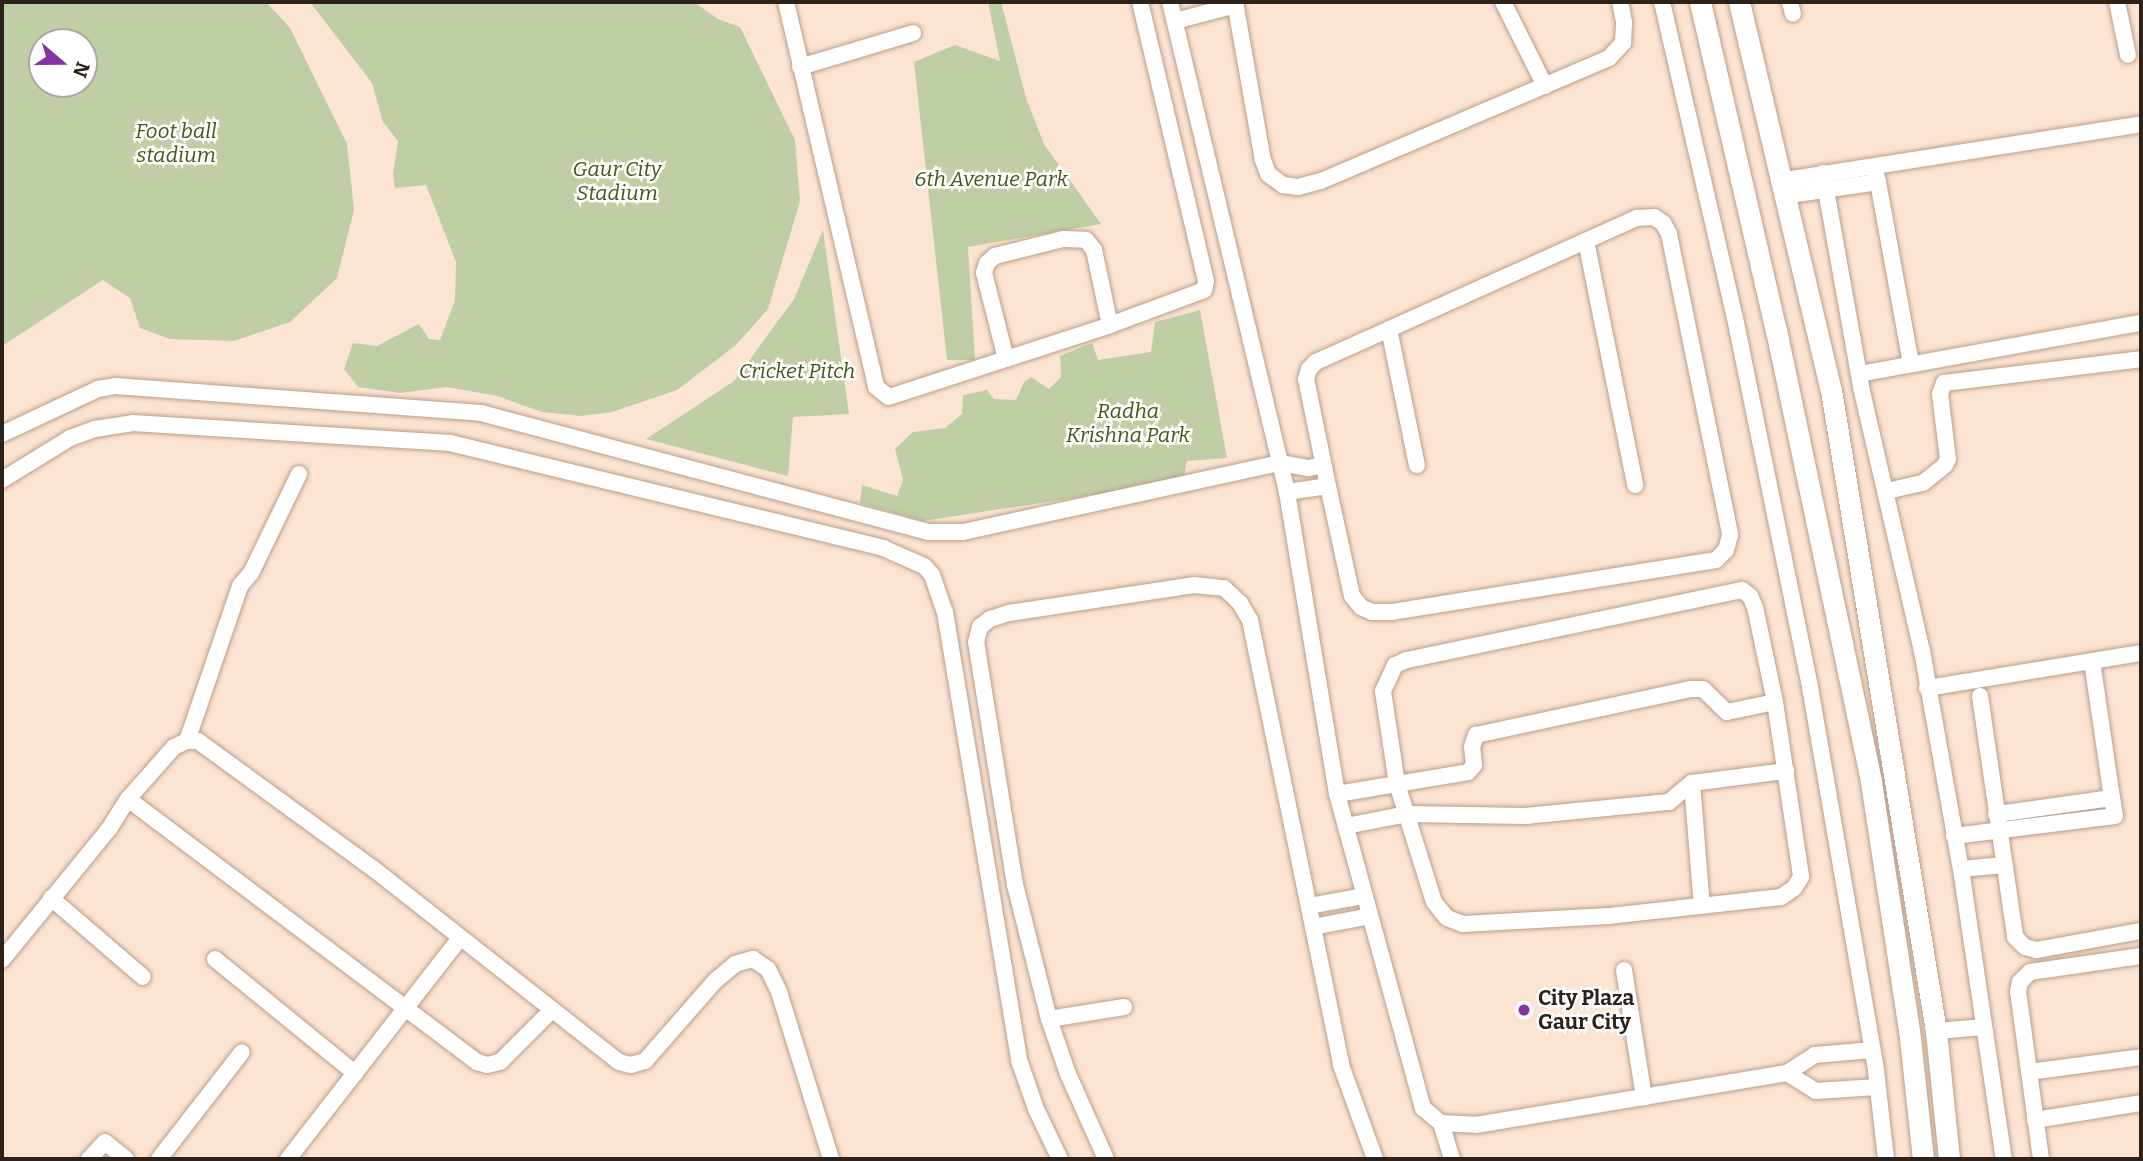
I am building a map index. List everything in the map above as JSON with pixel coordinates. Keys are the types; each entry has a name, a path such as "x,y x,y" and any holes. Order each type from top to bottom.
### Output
{"street":[{"path":"786,2 876,387 889,397 1110,325 1205,290 1206,281 1140,2"},
{"path":"1170,2 1287,492 1337,794 1417,1093 1423,1108 1441,1123 1452,1159"},
{"path":"1503,2 1545,86"},
{"path":"1149,40 1236,4 1268,174 1283,185 1298,187 1321,181 1609,58 1623,43 1624,22 1619,2"},
{"path":"1662,2 1735,318 1810,687 1872,1050 1886,1159"},
{"path":"1700,2 1776,330 1871,782 1910,1038 1923,1159"},
{"path":"1739,2 1781,189 1831,390 1936,1031 1949,1159"},
{"path":"2117,2 2128,55"},
{"path":"800,67 913,33"},
{"path":"1155,60 1182,52"},
{"path":"1781,189 1824,181 1875,164 2141,124"},
{"path":"1875,164 1911,363"},
{"path":"1824,181 1878,182"},
{"path":"1824,181 1859,374 1922,651 1961,869 2004,1159"},
{"path":"1654,217 1663,223 1669,234 1730,535 1726,550 1716,559 1391,612 1372,612 1361,607 1352,596 1306,379 1309,369 1316,362 1389,329 1637,218 1654,217"},
{"path":"1006,359 984,273 986,263 995,256 1063,239 1086,240 1094,250 1110,325"},
{"path":"1586,240 1635,485"},
{"path":"1859,374 2141,323"},
{"path":"1389,329 1417,465"},
{"path":"1887,491 1923,483 1945,465 1948,459 1940,394 1944,383 2141,359"},
{"path":"2,434 98,389 114,386 481,413 928,532 963,532 1280,463 1309,468 1324,465"},
{"path":"2,480 71,438 95,429 133,423 450,443 883,548 924,566 932,575 946,612 1020,1063 1036,1110 1060,1159"},
{"path":"187,741 240,586 251,573 299,474"},
{"path":"1287,492 1328,485"},
{"path":"1105,1159 1068,1074 1049,1019 1015,885 976,642 980,627 990,619 1009,613 1194,585 1224,588 1240,603 1250,620 1341,1065 1375,1159"},
{"path":"1742,590 1750,596 1755,607 1775,702 1801,877 1794,888 1781,897 1608,916 1463,924 1447,918 1434,902 1397,784 1383,691 1395,665 1407,660 1742,590"},
{"path":"1927,688 2141,653"},
{"path":"1954,836 2115,816 2092,661"},
{"path":"1337,794 1468,772 1474,765 1472,747 1476,735 1691,689 1703,689 1727,712 1775,702"},
{"path":"1980,696 2015,937 2025,947 2037,950 2141,931"},
{"path":"2,960 109,829 128,799 174,747 187,741 198,740 375,870 619,1062 631,1065 645,1061 715,981 735,964 753,959 768,969 779,992 831,1159"},
{"path":"1346,826 1407,814 1525,816 1669,802 1692,783 1786,771"},
{"path":"1692,783 1702,906"},
{"path":"1996,814 2112,798"},
{"path":"128,799 477,1062 487,1065 500,1062 552,1010"},
{"path":"1961,869 2004,865"},
{"path":"1309,906 1364,896"},
{"path":"51,898 143,977"},
{"path":"1313,928 1370,916"},
{"path":"288,1159 460,938"},
{"path":"2040,1159 2018,992 2020,982 2030,972 2141,956"},
{"path":"215,960 355,1073"},
{"path":"1624,970 1644,1097"},
{"path":"1049,1019 1124,1007"},
{"path":"1936,1031 1984,1027"},
{"path":"1441,1123 1476,1125 1787,1073 1815,1055 1872,1050"},
{"path":"159,1159 242,1052"},
{"path":"2029,1072 2141,1057"},
{"path":"1787,1073 1816,1091 1877,1087"},
{"path":"2035,1120 2141,1103"},
{"path":"89,1159 105,1142 126,1159"}],"green space":[{"name":"Foot ball stadium","path":"2,2 266,2 290,28 347,144 354,210 337,278 290,322 234,341 170,339 140,328 130,298 103,280 2,346"},
{"name":"Gaur City Stadium","path":"310,2 694,2 718,19 740,27 795,140 800,201 768,309 736,345 677,390 612,412 581,416 542,412 497,396 447,387 400,393 358,387 344,369 353,343 377,346 419,324 429,339 440,340 455,300 456,262 426,185 395,188 393,173 398,141 383,122 372,83"},
{"name":"6th Avenue Park","path":"988,2 1001,2 1026,98 1044,144 1101,224 968,247 975,360 947,360 914,62 955,45 1000,61"},
{"name":"Cricket Pitch","path":"823,230 849,414 793,417 788,476 646,439 734,381 794,299"},
{"name":"Radha Krishna Park","path":"1200,310 1227,458 1187,461 1183,481 923,521 860,503 862,485 897,496 903,480 895,449 913,432 945,428 962,414 963,395 987,390 994,399 1016,400 1024,382 1031,377 1049,389 1061,377 1060,356 1092,343 1098,360 1151,352 1155,322"}],"place":[{"name":"City Plaza Gaur City","path":"1524,1010"}]}
